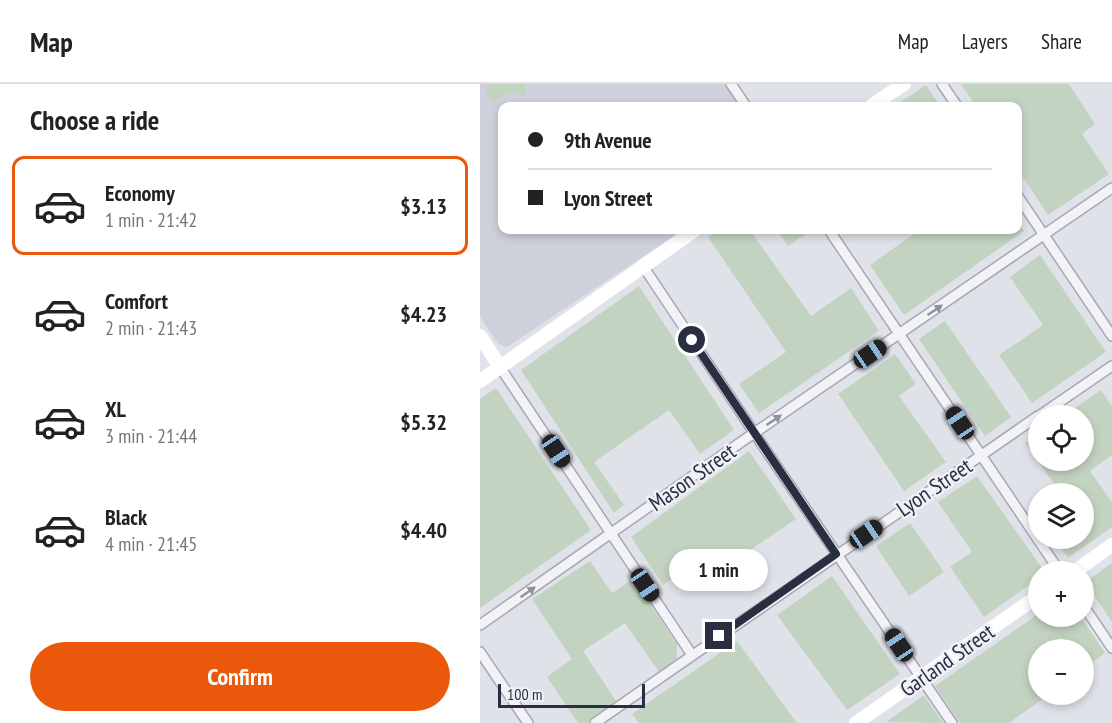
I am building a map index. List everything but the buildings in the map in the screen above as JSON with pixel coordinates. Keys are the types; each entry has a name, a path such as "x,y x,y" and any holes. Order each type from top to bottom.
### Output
{"street":[{"path":"731,84 743,102"},
{"path":"877,102 904,84"},
{"path":"942,84 954,102"},
{"name":"Mason Street","path":"480,625 1112,188"},
{"path":"1022,202 1112,336"},
{"path":"480,381 689,234"},
{"path":"832,234 1053,561"},
{"path":"643,266 754,434 952,723"},
{"path":"480,336 692,655"},
{"name":"Lyon Street","path":"1055,405 1112,366"},
{"name":"Lyon Street","path":"595,723 836,554 1028,423"},
{"path":"1089,561 1112,545"},
{"name":"Garland Street","path":"856,723 1028,603"},
{"path":"1094,621 1112,648"},
{"path":"480,652 528,723"}],"shaded area":[{"path":"480,84 725,84 737,102 498,102 498,234 677,234 507,347 498,344 480,317"}],"green space":[{"path":"487,84 525,84 526,94 522,97 512,92 493,102 486,92"},
{"path":"961,84 1069,84 1095,124 1082,134 1109,174 1048,215 1022,176 1022,102 973,102"},
{"path":"926,85 937,102 901,102"},
{"path":"713,234 753,234 811,316 851,288 879,331 759,413 739,384 786,352 708,237"},
{"path":"780,234 806,234 788,246"},
{"path":"913,234 1020,234 904,315 870,265"},
{"path":"1040,255 1106,352 1032,403 999,355 1043,325 1010,277"},
{"path":"639,286 734,430 700,454 669,410 594,462 624,505 614,513 521,370"},
{"path":"945,321 1011,417 985,436 919,339"},
{"path":"895,354 916,384 899,396 946,462 904,491 838,394"},
{"path":"496,388 591,530 480,608 480,399"},
{"path":"1101,390 1112,406 1112,455 1094,468 1094,405 1079,405"},
{"path":"749,451 796,519 696,587 684,570 663,585 631,537"},
{"path":"1045,471 1090,471 1112,502 1112,527 1094,540 1094,483 1053,483"},
{"path":"977,476 1037,561 1028,561 1028,586 984,617 950,567 972,552 938,502"},
{"path":"910,523 944,572 909,596 876,546"},
{"path":"1062,549 1081,549 1068,558"},
{"path":"590,561 612,593 633,579 677,644 677,659 659,672 625,623 583,651 616,701 588,723 578,723 547,677 572,659 532,599"},
{"path":"1112,563 1112,622 1094,595 1094,576"},
{"path":"832,576 900,674 847,710 777,615"},
{"path":"1028,621 1028,627 1088,627 1105,653 1094,661 1094,639 1028,639 1028,705 1034,705 1009,723 960,723 935,686"},
{"path":"737,641 797,723 639,723 632,714"},
{"path":"924,695 943,723 886,722"}],"route":[{"path":"692,340 836,554 719,636"}]}
